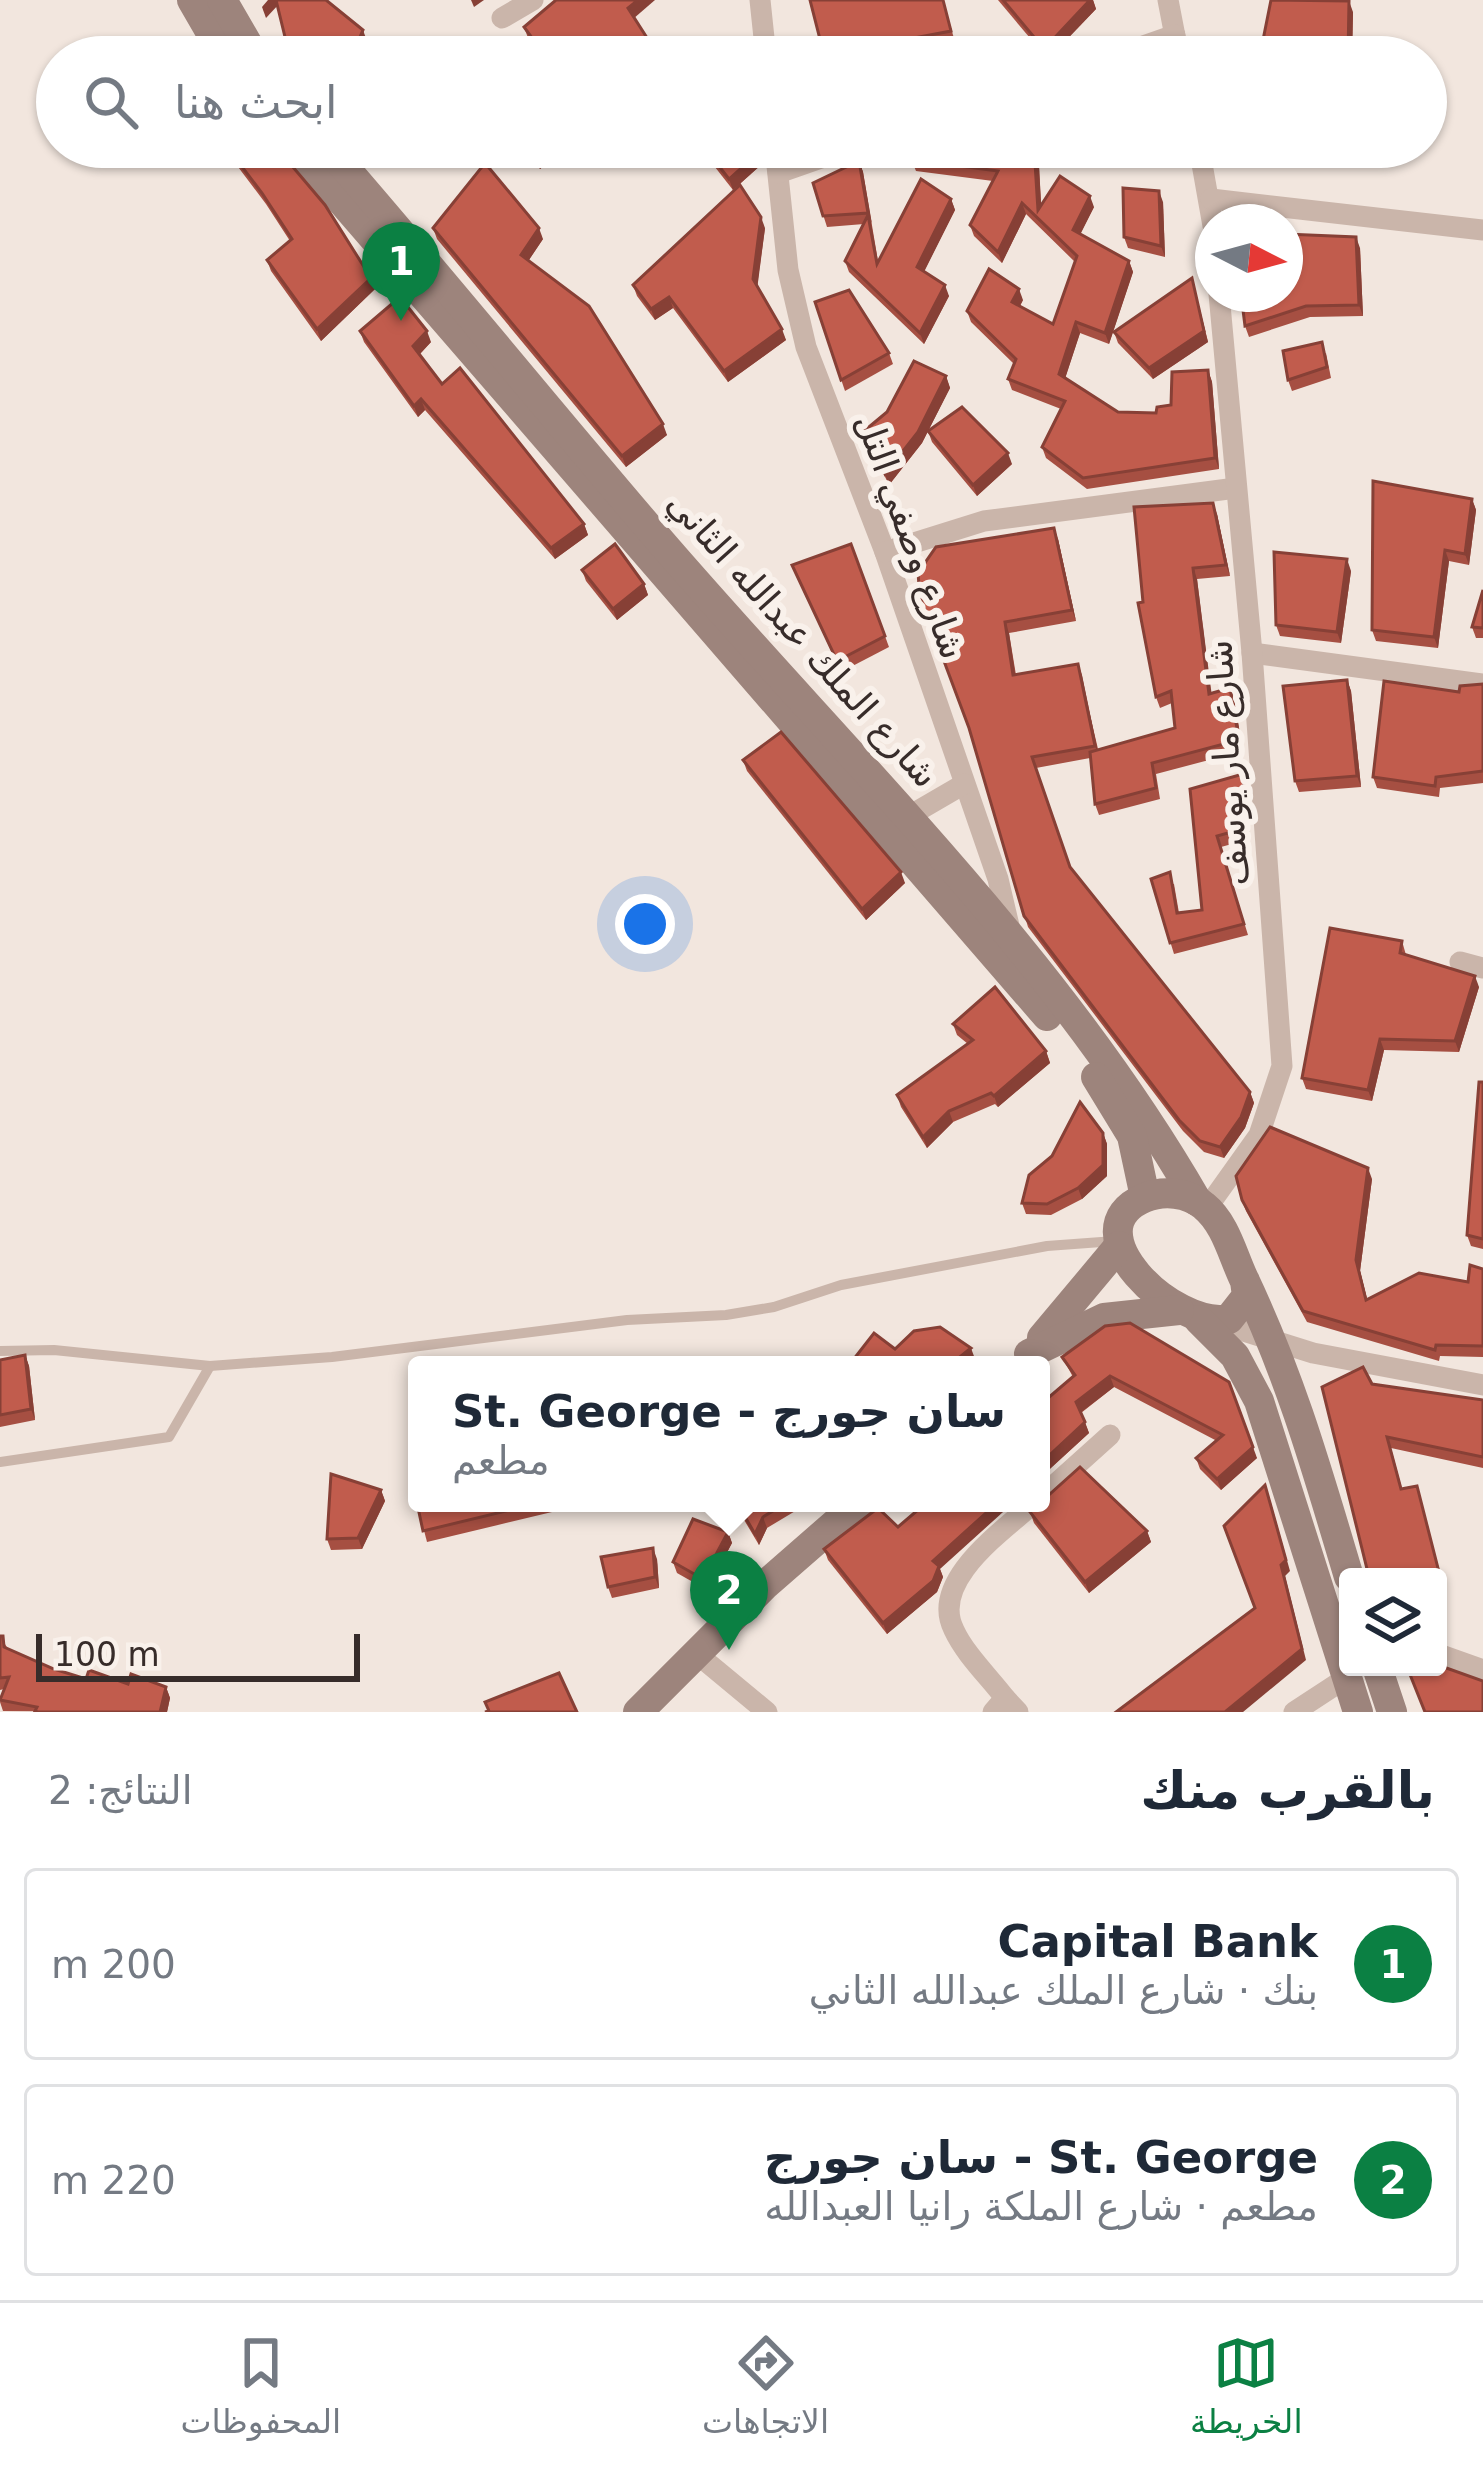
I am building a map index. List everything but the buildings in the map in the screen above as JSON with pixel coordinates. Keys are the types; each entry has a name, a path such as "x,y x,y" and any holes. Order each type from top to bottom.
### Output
{"main road":[{"path":"192,0 213,36"},
{"path":"221,0 242,36"},
{"name":"شارع الملك عبدالله الثاني","path":"313,168 1085,1062 1132,1136 1145,1197"},
{"name":"شارع الملك عبدالله الثاني","path":"345,168 648,527 909,816 1134,1096 1202,1204"},
{"path":"1026,1356 1119,1243 1124,1215 1145,1197 1181,1194 1202,1204 1277,1344 1346,1568"},
{"path":"1119,1243 1145,1285 1198,1318 1235,1356 1259,1401 1358,1712"},
{"path":"1031,1356 1104,1318 1198,1318 1241,1310 1245,1281"},
{"path":"638,1712 849,1512"},
{"path":"1380,1676 1392,1712"}],"street":[{"path":"502,18 533,0"},
{"path":"760,0 764,36"},
{"path":"1168,0 1175,36"},
{"name":"شارع وصفي التل","path":"778,168 788,270 806,347 885,552 998,878 1012,941"},
{"path":"778,172 790,168"},
{"path":"1204,168 1211,204"},
{"path":"1211,199 1483,230"},
{"name":"شارع مار يوسف","path":"1202,1204 1259,1135 1282,1066 1221,312"},
{"path":"885,552 984,521 1237,488"},
{"path":"1252,653 1483,684"},
{"path":"909,816 964,784"},
{"path":"1460,962 1483,968"},
{"path":"1198,1318 1277,1344 1483,1385"},
{"path":"1050,1489 1110,1435"},
{"path":"1005,1708 954,1630 949,1602 968,1566 1025,1512"},
{"path":"698,1654 767,1712"},
{"path":"1447,1657 1483,1670"},
{"path":"1294,1712 1346,1678"}],"lane":[{"path":"0,1351 54,1350 210,1366 332,1358 627,1320 726,1315 774,1307 841,1285 1046,1246 1119,1243"},
{"path":"0,1462 169,1437 210,1366"}],"place":[{"name":"Capital Bank","path":"401,321"},
{"name":"St. George - سان جورج","path":"729,1650"}]}
